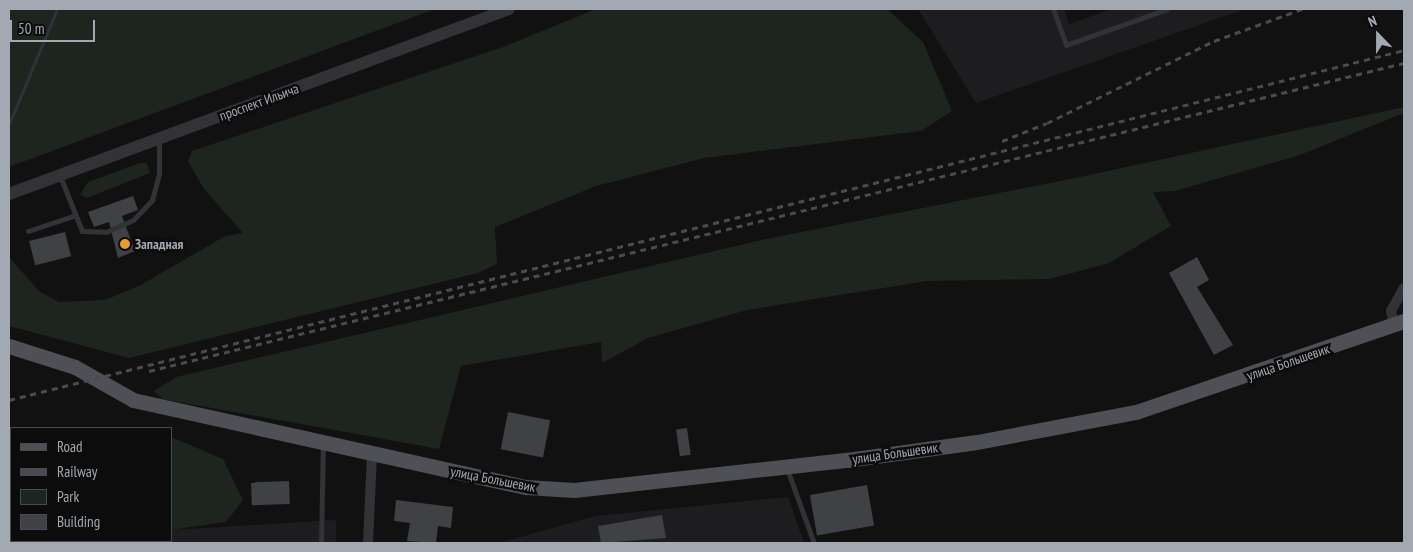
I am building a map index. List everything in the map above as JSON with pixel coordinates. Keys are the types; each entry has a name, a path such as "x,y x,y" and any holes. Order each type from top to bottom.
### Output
{"main road":[{"name":"улица Большевик","path":"9,346 75,367 133,400 526,487 564,490 786,467 978,442 1136,412 1399,323"}],"street":[{"name":"проспект Ильича","path":"9,194 509,9"},
{"path":"1399,323 1391,311 1404,288"},
{"path":"368,543 372,454"}],"lane":[{"path":"1053,9 1066,45 1167,9"},
{"path":"60,175 73,216 82,231 96,234 121,226 144,212 157,187 158,139"},
{"path":"28,231 73,216"},
{"path":"321,543 323,443"},
{"path":"786,467 814,543"}],"shaded area":[{"path":"918,9 1064,9 1069,24 1112,9 1245,9 976,103"},
{"path":"788,497 804,543 499,543 595,516"},
{"path":"336,520 336,543 9,543 172,542 172,530"}],"green space":[{"path":"9,9 435,9 9,167"},
{"path":"596,9 887,9 923,42 952,111 921,131 704,158 596,186 495,227 497,264 478,273 129,358 9,326 9,257 40,292 59,302 105,300 141,285 225,236 243,233 204,189 188,161 192,151 503,47"},
{"path":"1404,107 1404,113 1300,155 1175,191 1153,192 1171,226 1109,263 1050,279 927,281 747,310 648,338 602,363 601,342 461,366 439,449 162,399 154,391 176,377 766,239 1080,177"},
{"path":"140,163 147,163 150,173 87,198 80,195 88,182"},
{"path":"172,437 223,459 243,500 226,522 172,530"},
{"path":"9,439 10,542 52,542 9,543"}],"building":[{"path":"133,196 138,210 122,216 135,251 118,258 109,222 94,227 88,212"},
{"path":"65,232 71,256 35,265 29,241"},
{"path":"1197,257 1209,280 1197,287 1233,345 1214,355 1169,273"},
{"path":"508,412 550,420 543,458 501,449"},
{"path":"687,428 691,455 680,456 676,430"},
{"path":"289,481 290,504 252,505 251,482"},
{"path":"867,485 874,525 817,535 810,495"},
{"path":"396,500 453,507 451,528 438,526 436,543 407,541 410,523 394,521"},
{"path":"662,515 666,538 601,543 598,526"}],"waterway":[{"path":"9,124 57,9"}],"railway":[{"path":"1002,141 1047,123 1214,41 1302,9"},
{"path":"9,400 1404,50"},
{"path":"149,371 1404,63"}],"place":[{"name":"Западная","path":"125,244"}]}
